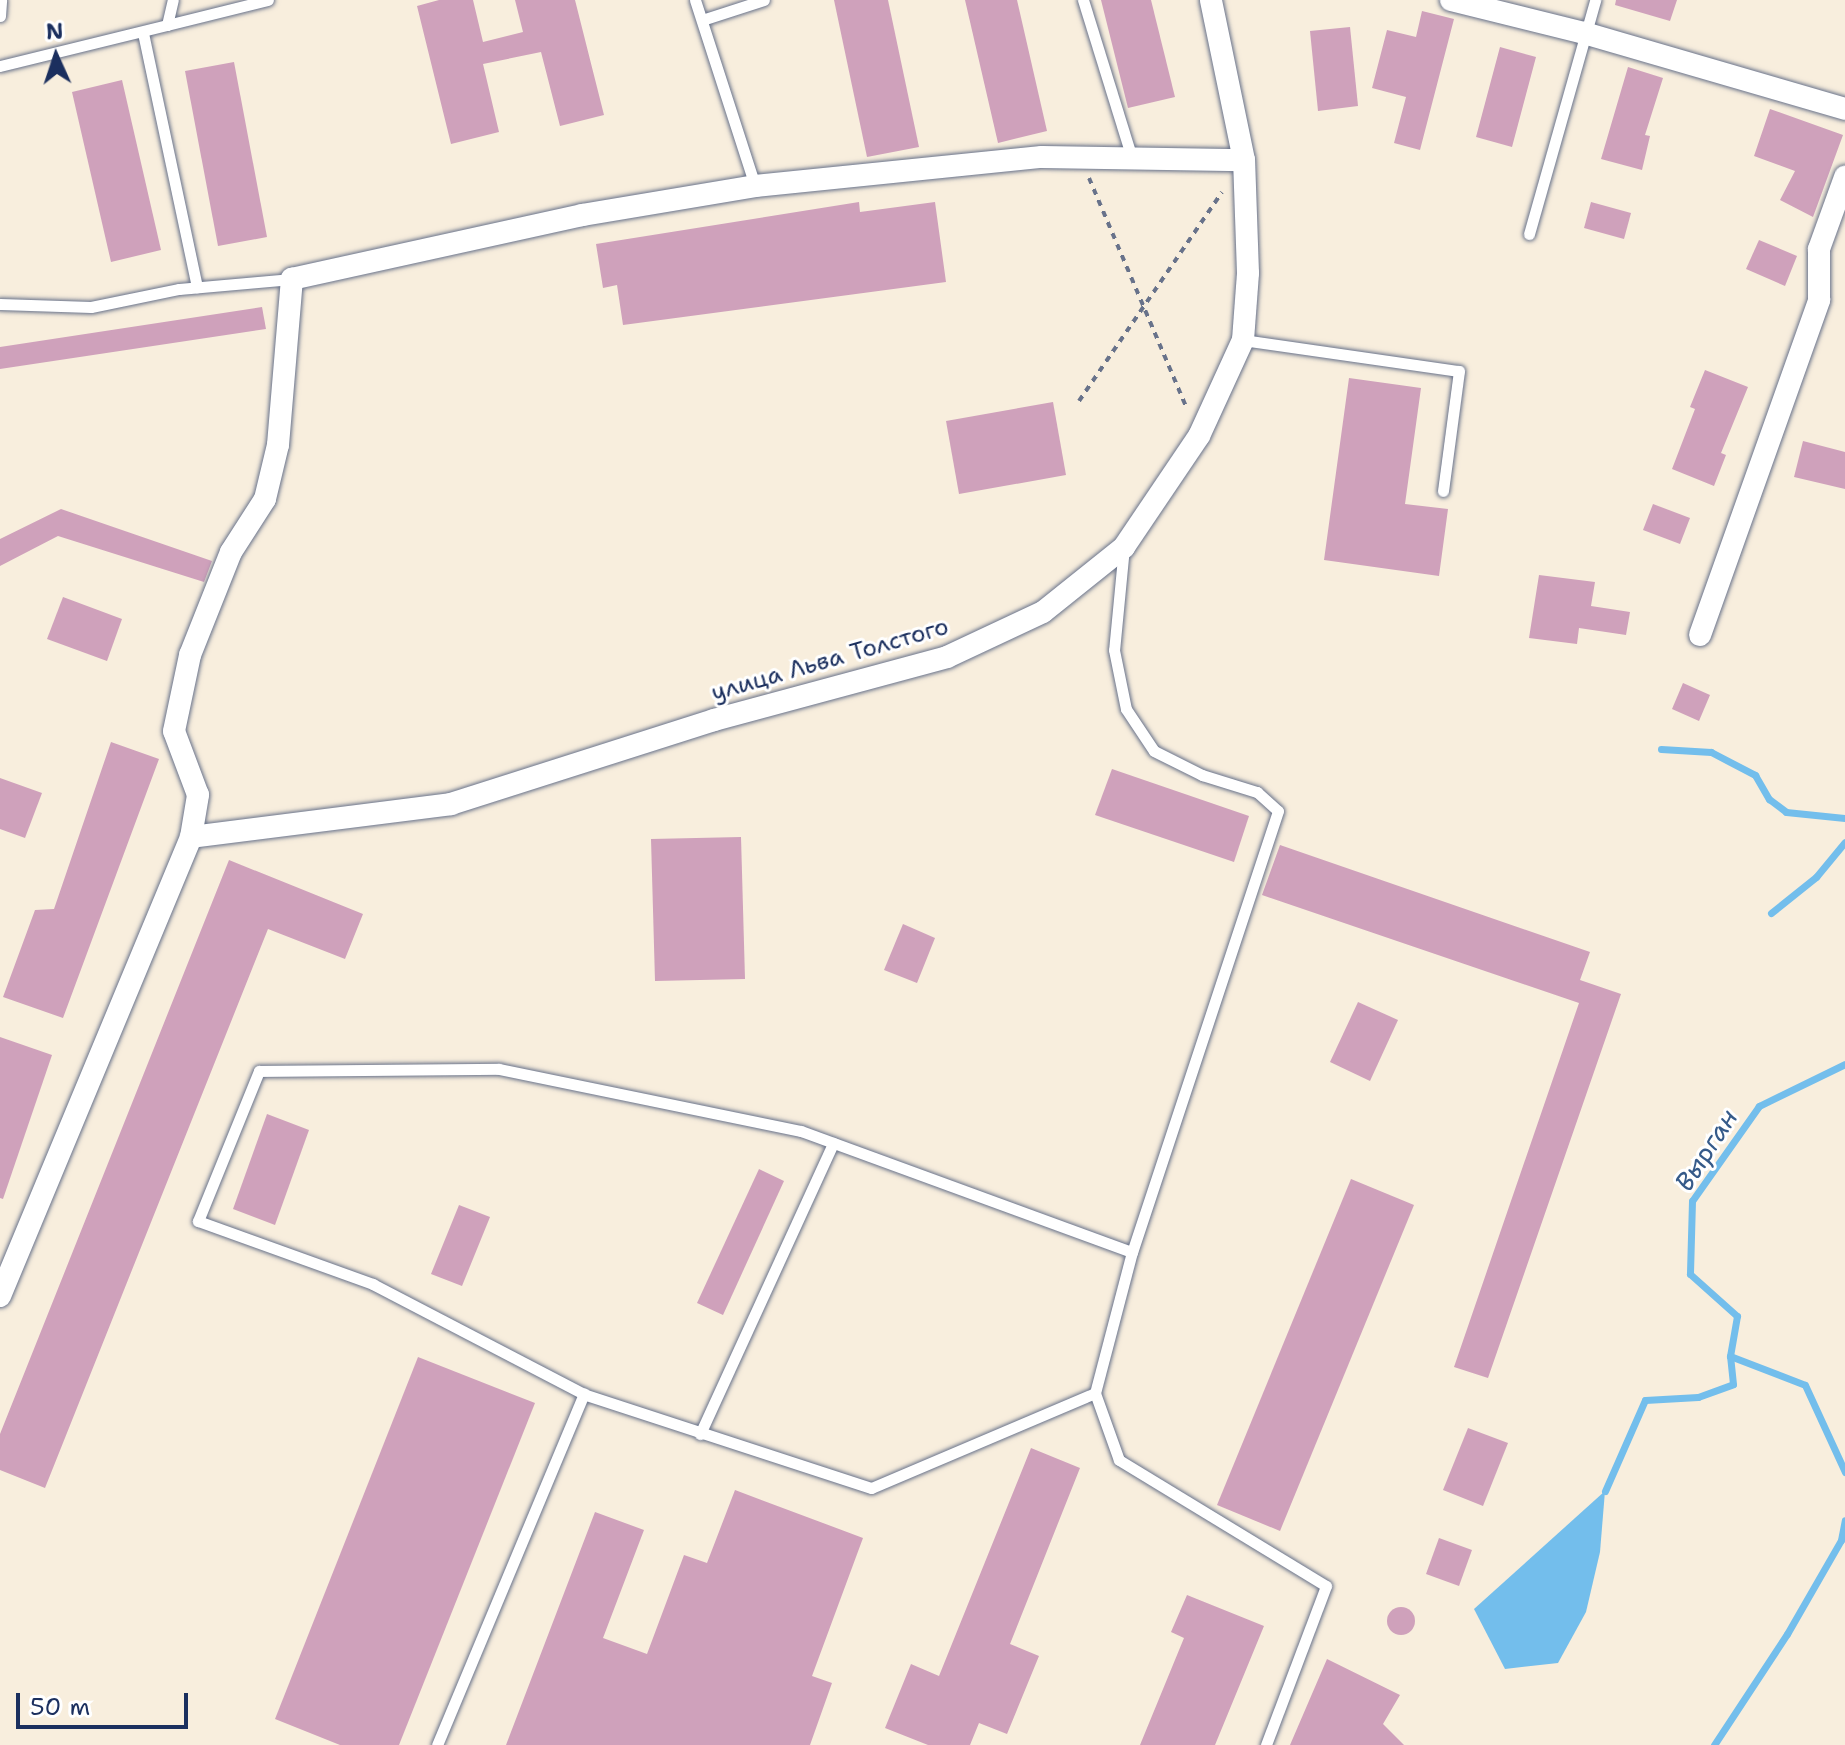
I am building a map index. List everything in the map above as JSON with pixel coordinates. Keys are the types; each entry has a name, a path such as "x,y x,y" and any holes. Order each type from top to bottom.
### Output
{"street":[{"name":"улица Льва Толстого","path":"191,837 451,804 714,720 947,657 1043,612 1124,547 1199,436 1243,340 1248,273 1244,160 1211,0"},
{"path":"1451,0 1584,33 1845,109"},
{"path":"0,1296 191,837 198,795 174,731 190,655 231,552 265,499 278,445 292,279 582,215 755,186 1042,157 1244,160"},
{"path":"1700,635 1819,300 1819,249 1845,177"}],"lane":[{"path":"0,16 1,0"},
{"path":"167,25 173,0"},
{"path":"0,66 268,0"},
{"path":"695,0 755,186"},
{"path":"702,20 764,0"},
{"path":"1083,0 1132,158"},
{"path":"1529,234 1595,0"},
{"path":"143,33 197,287"},
{"path":"0,304 91,307 197,287 292,279"},
{"path":"1243,340 1459,371 1443,491"},
{"path":"1124,547 1114,650 1126,709 1154,751 1202,775 1257,792 1278,811 1132,1252 1095,1393 1119,1460 1326,1586 1266,1745"},
{"path":"1095,1393 871,1488 584,1394 373,1284 198,1221 259,1071 499,1069 801,1131 1132,1252"},
{"path":"700,1434 833,1143"},
{"path":"437,1745 584,1394"}],"path":[{"path":"1081,157 1199,436"},
{"path":"1079,401 1244,160"}],"water":[{"path":"1605,1491 1600,1552 1586,1612 1558,1663 1505,1669 1474,1609"}],"building":[{"path":"439,0 473,0 483,42 523,32 515,0 575,0 604,115 560,126 541,52 483,64 499,132 451,144 417,6"},
{"path":"834,0 888,0 919,147 867,157"},
{"path":"965,0 1017,0 1047,131 998,143"},
{"path":"1101,0 1151,0 1175,97 1128,108"},
{"path":"1616,0 1677,0 1670,21 1615,5"},
{"path":"1422,11 1454,19 1420,150 1394,143 1406,97 1372,88 1387,30 1416,37"},
{"path":"1350,27 1358,106 1318,111 1310,31"},
{"path":"1500,47 1536,57 1512,147 1476,137"},
{"path":"234,62 267,237 218,246 185,71"},
{"path":"1628,67 1663,78 1645,135 1650,136 1642,170 1601,159"},
{"path":"122,80 161,250 111,262 72,92"},
{"path":"1770,109 1843,135 1813,217 1780,200 1795,171 1754,156"},
{"path":"859,202 860,212 935,202 946,282 623,325 617,285 603,288 596,244"},
{"path":"1591,202 1631,213 1624,239 1584,228"},
{"path":"1759,240 1797,256 1785,286 1746,269"},
{"path":"262,307 266,329 0,369 0,347"},
{"path":"1705,370 1748,387 1721,453 1726,455 1714,486 1672,469 1695,409 1690,407"},
{"path":"1349,378 1421,388 1405,504 1448,509 1439,576 1324,560"},
{"path":"1053,402 1066,475 959,494 946,421"},
{"path":"1803,441 1845,452 1845,489 1794,477"},
{"path":"1653,504 1690,518 1680,544 1643,530"},
{"path":"61,509 212,561 204,582 58,536 0,566 0,539"},
{"path":"1539,575 1595,582 1591,606 1630,612 1626,635 1579,628 1577,644 1529,638"},
{"path":"63,597 122,619 107,661 47,639"},
{"path":"1683,683 1710,695 1699,721 1672,709"},
{"path":"111,742 159,759 63,1018 3,997 35,910 54,909"},
{"path":"1112,769 1249,816 1234,862 1095,815"},
{"path":"0,778 42,793 25,838 0,829"},
{"path":"741,837 745,979 655,981 651,839"},
{"path":"1280,845 1590,952 1580,980 1621,994 1488,1378 1454,1367 1579,1003 1262,895"},
{"path":"229,860 363,914 345,959 268,929 45,1488 0,1470 0,1434"},
{"path":"903,924 935,938 917,983 884,970"},
{"path":"1358,1002 1398,1020 1370,1081 1330,1062"},
{"path":"0,1037 52,1055 3,1199 0,1198"},
{"path":"267,1114 309,1130 275,1225 233,1209"},
{"path":"759,1169 784,1181 723,1315 697,1303"},
{"path":"1351,1179 1414,1205 1280,1531 1217,1505"},
{"path":"459,1205 490,1217 462,1286 431,1274"},
{"path":"418,1357 535,1403 399,1745 340,1745 275,1719"},
{"path":"1468,1428 1508,1443 1483,1506 1443,1490"},
{"path":"1031,1448 1080,1468 1010,1644 1039,1656 1007,1734 979,1723 970,1745 928,1745 885,1728 911,1664 939,1676"},
{"path":"735,1490 863,1538 812,1676 832,1683 810,1745 506,1745 595,1512 644,1530 603,1638 647,1654 684,1555 707,1563"},
{"path":"1439,1538 1472,1550 1459,1586 1426,1574"},
{"path":"1187,1595 1264,1626 1215,1745 1140,1745 1184,1638 1171,1632"},
{"path":"1401,1607 1411,1611 1415,1621 1411,1631 1401,1635 1391,1631 1387,1621 1391,1611"},
{"path":"1327,1659 1400,1695 1383,1724 1404,1745 1290,1745"}],"waterway":[{"path":"1661,749 1711,752 1755,775 1769,799 1786,812 1845,818"},
{"path":"1771,913 1816,877 1845,842"},
{"name":"Вырган","path":"1845,1064 1759,1106 1692,1201 1690,1274 1737,1316 1730,1356 1805,1385 1845,1472"},
{"path":"1605,1491 1645,1400 1698,1397 1733,1384 1730,1356"},
{"name":"Вырган","path":"1714,1745 1787,1634 1841,1540 1845,1520"}]}
